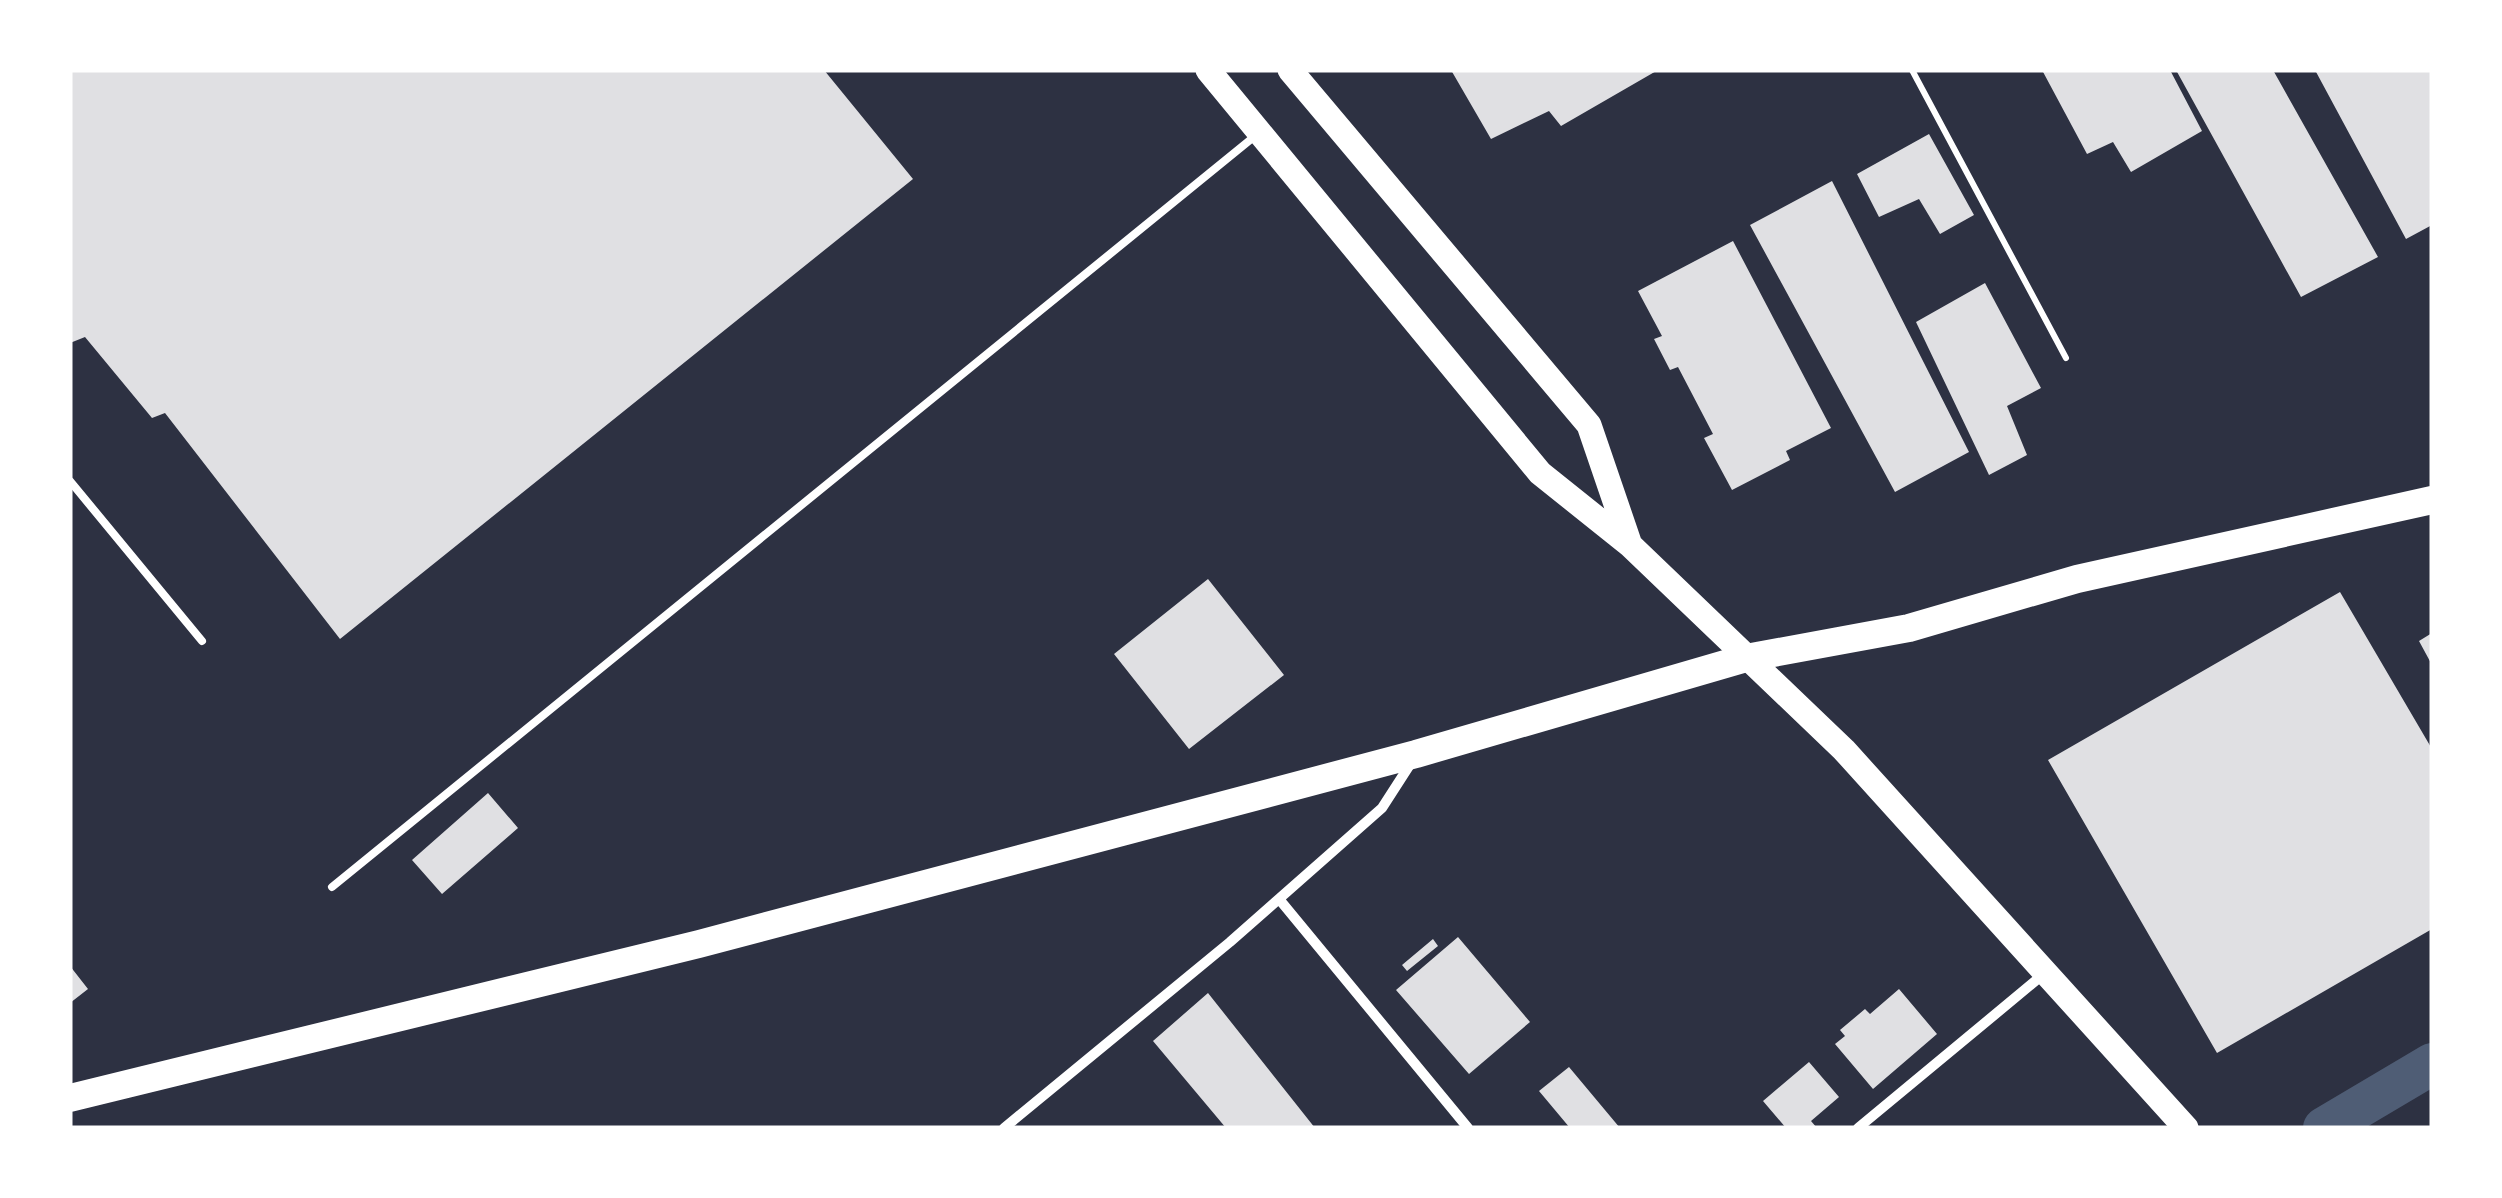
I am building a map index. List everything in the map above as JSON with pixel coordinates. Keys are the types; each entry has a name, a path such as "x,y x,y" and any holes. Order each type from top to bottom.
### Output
{"highway":[{"path":"70,1098 699,944 1416,754 1746,658 1909,628 2077,580 2432,500"}],"main road":[{"path":"1208,70 1540,473 1630,545 1844,750 2186,1128"},
{"path":"1290,70 1589,426 1630,545"}],"street":[{"path":"1004,1128 1382,808 1416,754"},
{"path":"1279,899 1468,1128"},
{"path":"1858,1128 2046,973"}],"lane":[{"path":"332,887 1258,133"},
{"path":"70,481 202,642"}],"path":[{"path":"1912,70 2066,358"}],"building":[{"path":"70,70 824,70 913,179 340,639 165,413 152,418 85,337 70,343"},
{"path":"1451,70 1658,70 1561,126 1549,111 1491,139"},
{"path":"2042,70 2170,70 2202,131 2131,172 2113,142 2087,154"},
{"path":"2176,70 2273,70 2378,257 2301,297"},
{"path":"2315,70 2432,70 2432,225 2406,239"},
{"path":"1929,134 1974,215 1940,234 1919,199 1879,217 1857,174"},
{"path":"1832,181 1969,452 1895,492 1750,225"},
{"path":"1733,241 1831,428 1786,451 1790,460 1732,490 1704,438 1713,434 1678,367 1670,370 1654,339 1662,336 1638,291"},
{"path":"1985,283 2041,388 2007,406 2027,455 1989,475 1916,322"},
{"path":"1208,579 1284,675 1189,749 1114,654"},
{"path":"2340,592 2432,749 2432,929 2217,1053 2048,760"},
{"path":"2432,633 2432,665 2419,641"},
{"path":"488,793 518,828 442,894 412,860"},
{"path":"1458,937 1530,1022 1469,1074 1396,990"},
{"path":"1433,939 1438,946 1407,971 1402,965"},
{"path":"70,966 88,989 70,1003"},
{"path":"1899,989 1937,1034 1873,1089 1835,1044 1845,1036 1840,1030 1865,1009 1870,1014"},
{"path":"1208,993 1315,1128 1226,1128 1153,1041"},
{"path":"1809,1062 1839,1097 1811,1121 1817,1128 1786,1128 1763,1101"},
{"path":"1569,1067 1620,1128 1570,1128 1539,1091"}],"waterway":[{"path":"2324,1128 2432,1064"}]}
